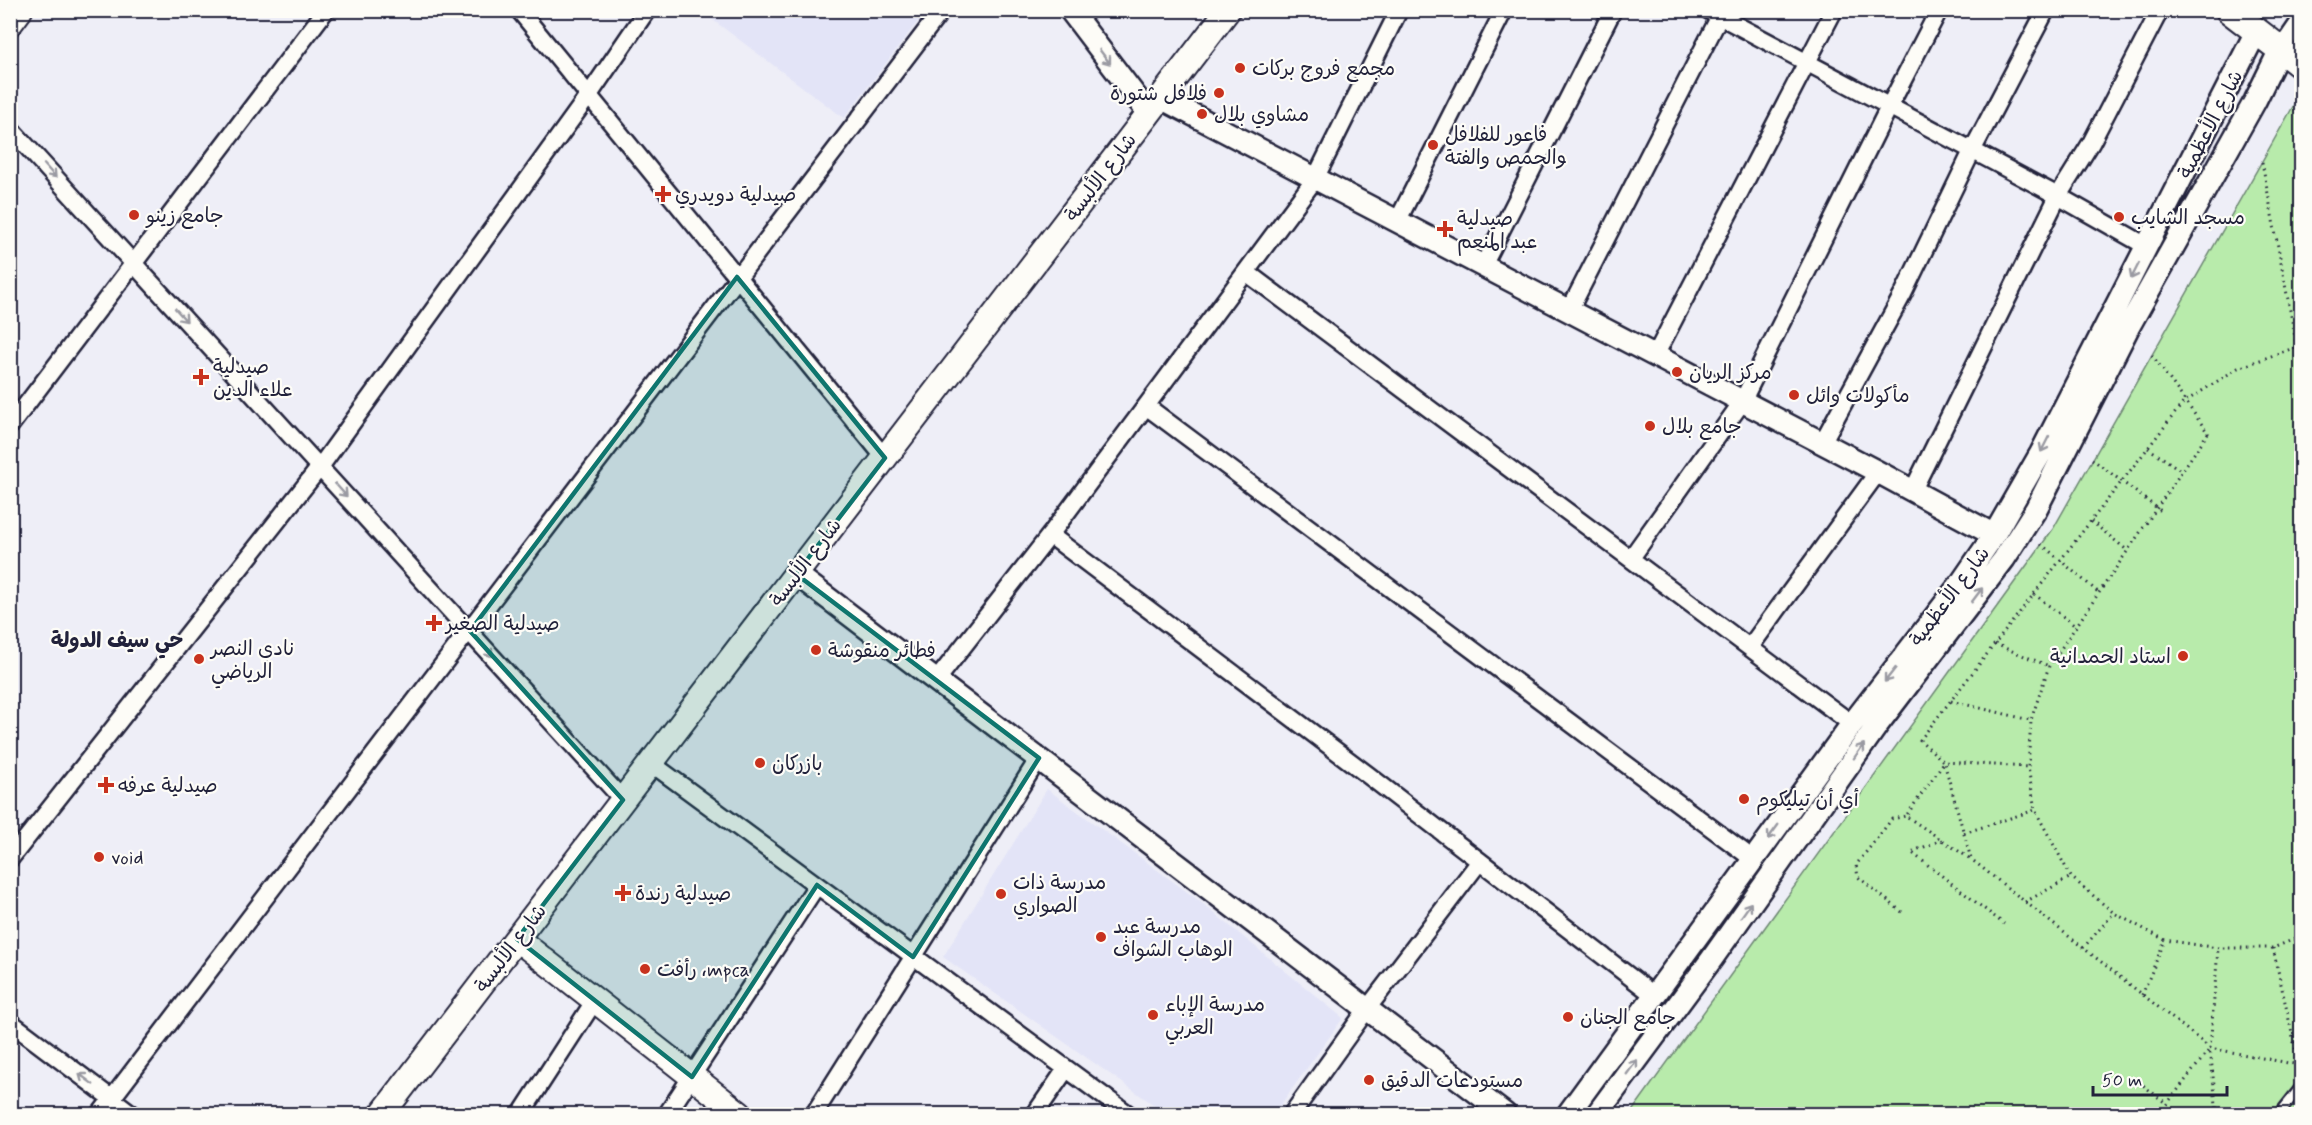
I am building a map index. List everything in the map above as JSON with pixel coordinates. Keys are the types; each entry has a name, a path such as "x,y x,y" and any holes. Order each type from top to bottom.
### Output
{"main road":[{"path":"10,22 19,10"},
{"name":"شارع الألبسة","path":"382,1114 1228,10"},
{"path":"2229,10 2301,66"},
{"path":"517,939 740,1114"}],"street":[{"path":"10,426 326,10"},
{"path":"519,10 885,458"},
{"path":"10,859 320,468 589,95 647,10"},
{"path":"100,1114 942,10"},
{"path":"1070,10 1155,106 1315,179 1878,472 1994,535"},
{"path":"936,681 1050,535 1315,179 1400,10"},
{"path":"1397,222 1504,10"},
{"path":"1484,266 1613,10"},
{"path":"1655,356 1834,10"},
{"path":"1631,558 1742,402 1939,10"},
{"path":"1821,443 1904,294 1972,151 2046,10"},
{"path":"1912,492 2058,196 2091,143 2160,10"},
{"path":"1569,311 1716,13 2058,196 2148,247"},
{"path":"1597,1114 1711,960 1878,724 2004,559 2036,509 2129,326 2255,100 2280,50 2301,18"},
{"name":"شارع الأعظمية","path":"1568,1114 1852,724 1961,583 1994,535 2041,453 2256,32"},
{"path":"10,128 623,800"},
{"path":"1246,272 1852,724"},
{"path":"1146,406 1753,859"},
{"path":"1750,647 1878,472"},
{"path":"1050,535 1655,996"},
{"path":"796,574 1505,1114"},
{"path":"814,1114 1039,759"},
{"path":"651,763 1128,1114"},
{"path":"1292,1114 1367,1009 1479,861"},
{"path":"668,1114 817,885"},
{"path":"520,1114 594,1000"},
{"path":"10,1022 132,1114"},
{"path":"1035,1114 1066,1069"}],"lane":[{"path":"2279,1114 2301,1085"}],"path":[{"path":"2262,162 2301,374"},
{"path":"1971,859 1944,762 1920,740 2186,402 2238,368 2301,345"},
{"path":"2152,355 2208,433 2159,509 2049,666 2031,720 2028,767 2035,810 2070,877 2114,914 2165,940 2218,948 2273,948 2301,936"},
{"path":"2148,448 2182,471"},
{"path":"2092,459 2159,509"},
{"path":"2091,521 2128,551"},
{"path":"2041,544 2099,593"},
{"path":"2034,594 2074,625"},
{"path":"1995,644 2049,666"},
{"path":"1951,701 2031,720"},
{"path":"1944,762 2028,767"},
{"path":"1902,912 1858,877 1856,865 1892,819 1906,816 1944,762"},
{"path":"1964,833 2035,810"},
{"path":"1906,816 1971,859 2210,1048 2299,1065 2273,948"},
{"path":"1942,840 1911,852 2004,924"},
{"path":"2025,902 2070,877"},
{"path":"2083,948 2114,914"},
{"path":"2142,995 2165,940"},
{"path":"2217,1114 2210,1048 2218,948"},
{"path":"2160,1114 2210,1048"},
{"path":"2134,1078 2167,1104"}],"highlighted area":[{"path":"737,277 885,458 796,574 1039,758 913,957 817,885 692,1077 517,939 623,800 470,631"}],"shaded area":[{"path":"701,11 926,11 844,118"},
{"path":"1047,789 1198,900 1343,1018 1274,1114 1167,1114 943,957"}],"green space":[{"path":"2295,103 2302,108 2301,1114 1630,1114 2053,529"}],"place":[{"name":"مجمع فروج بركات","path":"1240,68"},
{"name":"فلافل شتورة","path":"1219,93"},
{"name":"مشاوي بلال","path":"1202,114"},
{"name":"فاعور للفلافل والحمص والفتة","path":"1433,145"},
{"name":"صيدلية دويدري","path":"663,194"},
{"name":"جامع زينو","path":"134,215"},
{"name":"مسجد الشايب","path":"2119,217"},
{"name":"صيدلية عبد المنعم","path":"1445,229"},
{"name":"مركز الريان","path":"1677,372"},
{"name":"صيدلية علاء الدين","path":"201,377"},
{"name":"مأكولات وائل","path":"1794,395"},
{"name":"جامع بلال","path":"1650,426"},
{"name":"صيدلية الصغير","path":"434,623"},
{"name":"فطائر منقوشة","path":"816,650"},
{"name":"استاد الحمدانية","path":"2183,656"},
{"name":"نادي النصر الرياضي","path":"199,659"},
{"name":"بازركان","path":"760,763"},
{"name":"صيدلية عرفه","path":"106,785"},
{"name":"أي أن تيليكوم","path":"1744,799"},
{"name":"void","path":"99,857"},
{"name":"صيدلية رندة","path":"623,893"},
{"name":"مدرسة ذات الصواري","path":"1001,894"},
{"name":"مدرسة عبد الوهاب الشواف","path":"1101,937"},
{"name":"رأفت ،mpca","path":"645,969"},
{"name":"مدرسة الإباء العربي","path":"1153,1015"},
{"name":"جامع الجنان","path":"1568,1017"},
{"name":"مستودعات الدقيق","path":"1369,1080"}],"district":[{"name":"حي سيف الدولة","path":"117,640"}]}
